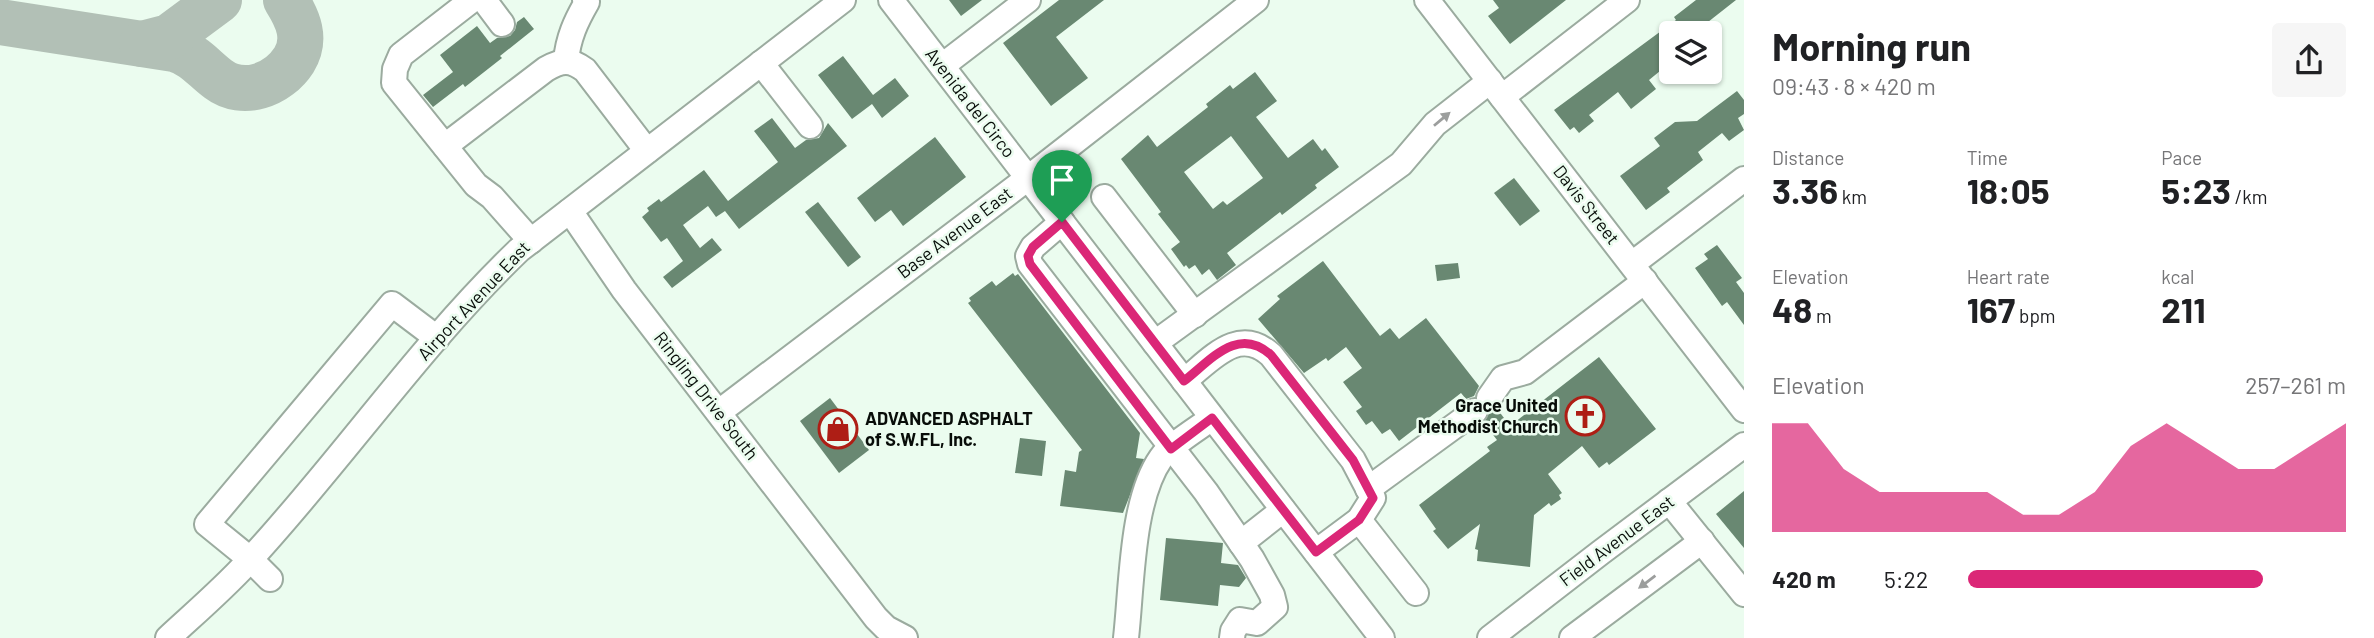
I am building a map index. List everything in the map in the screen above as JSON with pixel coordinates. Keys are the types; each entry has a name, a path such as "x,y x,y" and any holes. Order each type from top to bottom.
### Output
{"street":[{"path":"472,0 401,55 395,69 394,83 476,185 492,197 531,241"},
{"path":"484,0 502,24"},
{"path":"566,61 567,46 575,22 587,2 585,0"},
{"name":"Airport Avenue East","path":"168,638 248,562 437,338 498,270 531,241 843,0"},
{"name":"Avenida del Circo","path":"891,0 1382,638"},
{"path":"942,66 1028,0"},
{"name":"Base Avenue East","path":"719,412 1028,178 1255,0"},
{"name":"Davis Street","path":"1427,0 1744,410"},
{"path":"1155,343 1401,164 1434,124 1496,89 1627,0"},
{"path":"444,146 545,69 566,61 574,62 585,71 647,151"},
{"path":"761,63 810,126"},
{"path":"1368,489 1482,405 1503,378 1525,372 1744,179"},
{"path":"1104,197 1195,314"},
{"name":"Ringling Drive South","path":"570,211 624,290 889,635"},
{"path":"1062,222 1033,247 1028,256 1030,264 1206,492 1272,594 1275,607 1257,623 1240,620 1232,638"},
{"path":"270,579 207,524 392,304 437,338"},
{"path":"1184,381 1232,344 1245,341 1261,345 1353,460 1373,498 1359,520 1316,552"},
{"path":"1126,638 1139,517 1144,495 1162,456 1212,418"},
{"name":"Field Avenue East","path":"1490,638 1669,500 1741,453"},
{"path":"1669,500 1744,594"},
{"path":"1241,543 1283,510"},
{"path":"1359,520 1416,593"},
{"path":"1572,638 1702,541"}],"building":[{"path":"949,0 982,0 961,16"},
{"path":"1059,0 1104,0 1056,37 1088,78 1051,106 1003,43"},
{"path":"1493,0 1566,0 1510,44 1488,16 1499,8"},
{"path":"1696,0 1736,0 1709,21 1675,21 1674,17"},
{"path":"524,17 534,29 465,87 463,84 433,107 423,95 453,72 440,55 477,26 490,43 497,38 510,36 517,22"},
{"path":"1659,33 1659,72 1649,80 1656,89 1631,109 1618,92 1589,115 1594,121 1579,133 1574,127 1570,130 1554,110"},
{"path":"843,56 873,95 895,78 909,96 882,118 872,104 852,119 818,75"},
{"path":"1255,72 1277,101 1256,117 1288,158 1313,139 1322,151 1325,148 1339,167 1282,215 1280,212 1227,253 1236,265 1217,280 1209,269 1202,275 1195,265 1189,269 1186,265 1184,267 1171,249 1180,242 1121,159 1148,135 1157,147 1208,107 1206,104 1230,85 1233,89","holes":["1231,136 1263,178 1227,205 1223,201 1213,209 1184,172"]},
{"path":"1737,91 1744,100 1744,114 1738,118 1744,130 1729,141 1722,133 1698,152 1703,160 1667,188 1670,192 1646,210 1620,176 1660,146 1654,138 1675,122 1697,121"},
{"path":"772,118 795,148 806,140 819,138 828,123 847,146 739,229 725,211 716,217 708,206 683,225 700,248 712,238 722,250 672,288 663,277 683,261 667,238 661,242 642,217 649,211 647,208 659,199 661,202 704,170 728,201 778,162 754,131"},
{"path":"935,137 966,177 903,226 891,210 875,222 857,198"},
{"path":"1514,178 1540,211 1520,226 1494,193"},
{"path":"818,202 861,257 848,267 805,212"},
{"path":"1717,245 1742,278 1736,282 1744,293 1744,325 1727,302 1722,306 1695,268 1708,259 1704,254"},
{"path":"1323,261 1380,336 1390,328 1399,339 1426,318 1479,386 1474,396 1466,399 1461,393 1399,441 1390,429 1382,434 1372,421 1366,425 1356,411 1362,407 1343,382 1362,368 1346,347 1328,361 1326,358 1304,373 1258,319 1280,299 1277,296"},
{"path":"1458,263 1460,278 1437,281 1435,265"},
{"path":"1013,273 1015,276 1018,274 1140,433 1136,458 1144,459 1123,513 1060,506 1065,470 1076,472 1079,452 1082,450 968,303 971,301 969,298 992,281 996,286"},
{"path":"1599,357 1656,429 1609,465 1607,462 1599,468 1582,446 1548,474 1562,493 1559,495 1561,499 1551,506 1549,503 1534,515 1530,567 1477,561 1478,550 1475,549 1480,524 1448,549 1433,531 1436,529 1419,505 1490,451 1487,447 1497,440 1484,423 1489,413 1498,410 1510,426"},
{"path":"830,398 869,450 839,473 800,421"},
{"path":"1020,438 1046,441 1042,476 1015,473"},
{"path":"1744,491 1744,548 1716,514"},
{"path":"1166,538 1223,543 1221,563 1238,565 1246,578 1239,587 1220,585 1218,606 1160,600"}],"taxiway":[{"path":"142,44 169,37 219,0"},
{"path":"0,22 174,49 193,58 228,85 249,88 270,82 279,76 298,52 299,29 286,0"}],"place":[{"name":"Grace United Methodist Church","path":"1585,416"},
{"name":"ADVANCED ASPHALT of S.W.FL, Inc.","path":"838,429"}],"route":[{"path":"1062,222 1184,381 1232,344 1245,341 1261,345 1271,355 1353,460 1373,498 1359,520 1316,552 1212,418 1171,449 1030,264 1028,256 1033,247 1062,222"}]}
